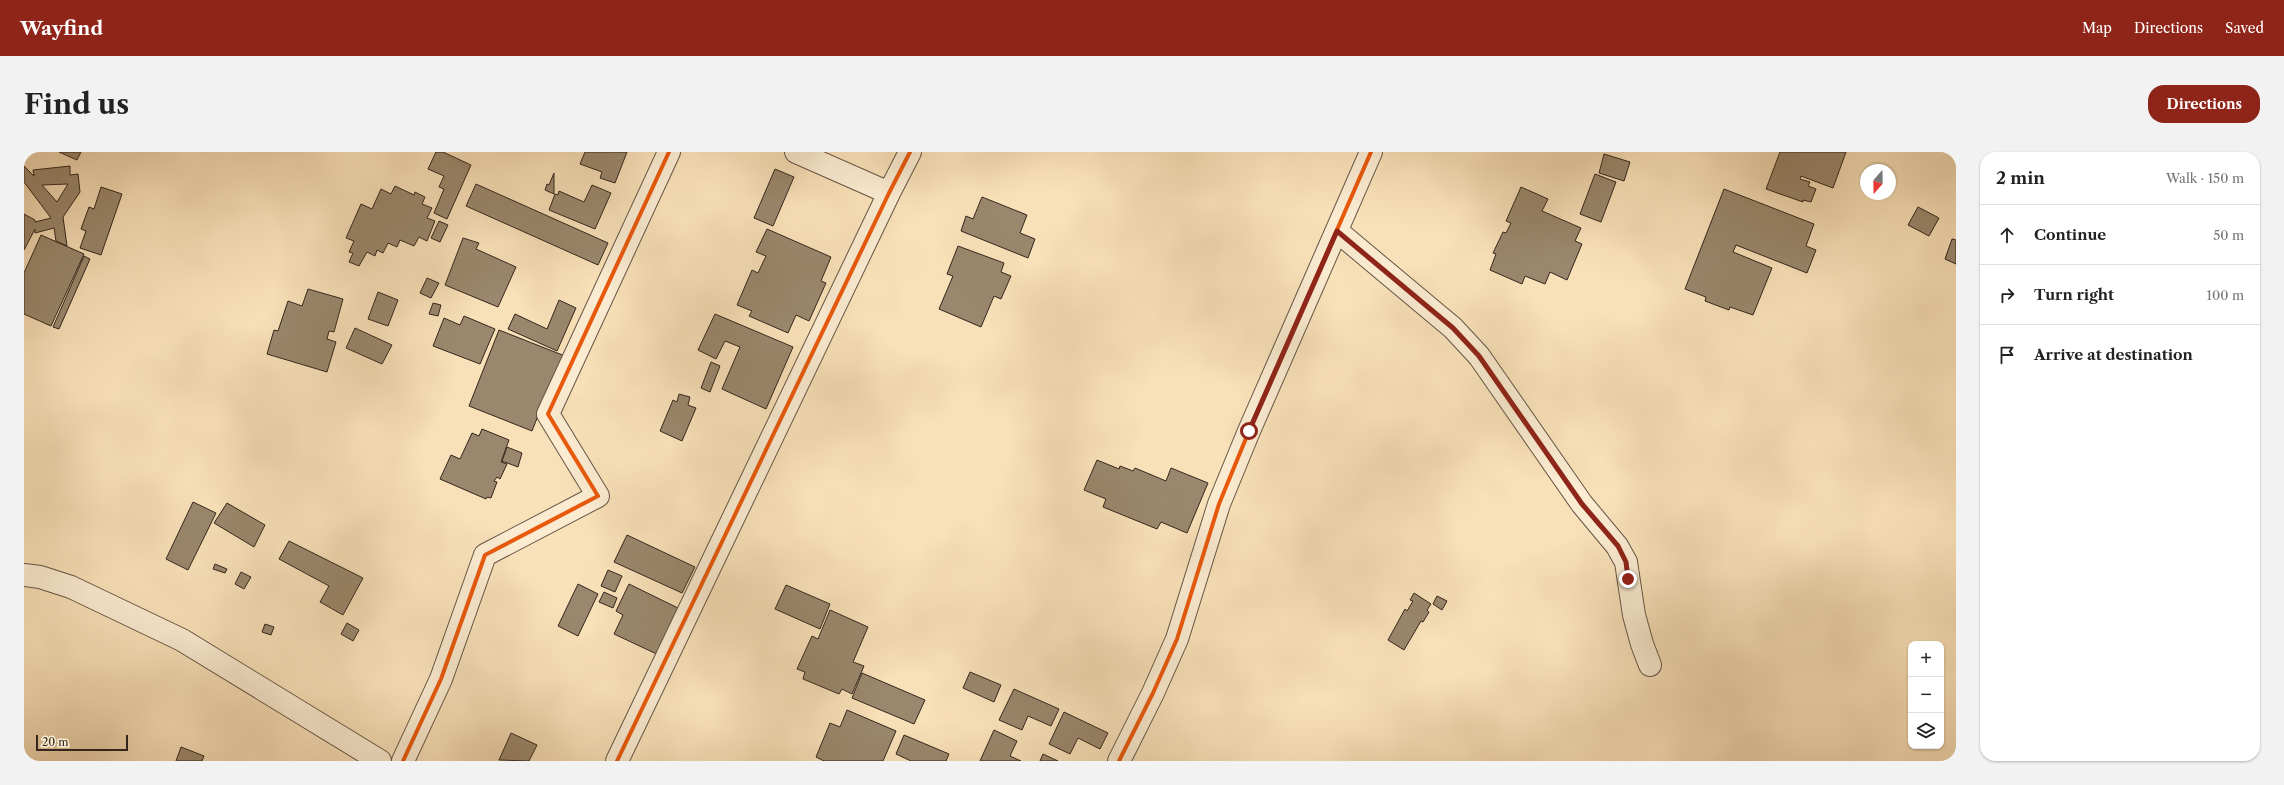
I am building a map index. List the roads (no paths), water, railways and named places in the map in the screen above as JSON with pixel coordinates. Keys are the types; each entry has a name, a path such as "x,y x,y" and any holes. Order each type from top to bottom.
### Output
{"street":[{"path":"403,761 441,679 485,555 598,496 548,414 669,152"},
{"path":"796,152 889,192"},
{"path":"617,761 889,192 910,152"},
{"path":"1119,761 1153,693 1177,639 1219,504 1249,431 1371,152"},
{"path":"1337,231 1453,328 1479,356 1582,504 1618,546 1626,562 1634,615 1642,644 1650,665"},
{"path":"24,575 40,577 71,587 182,640 380,761"}]}
